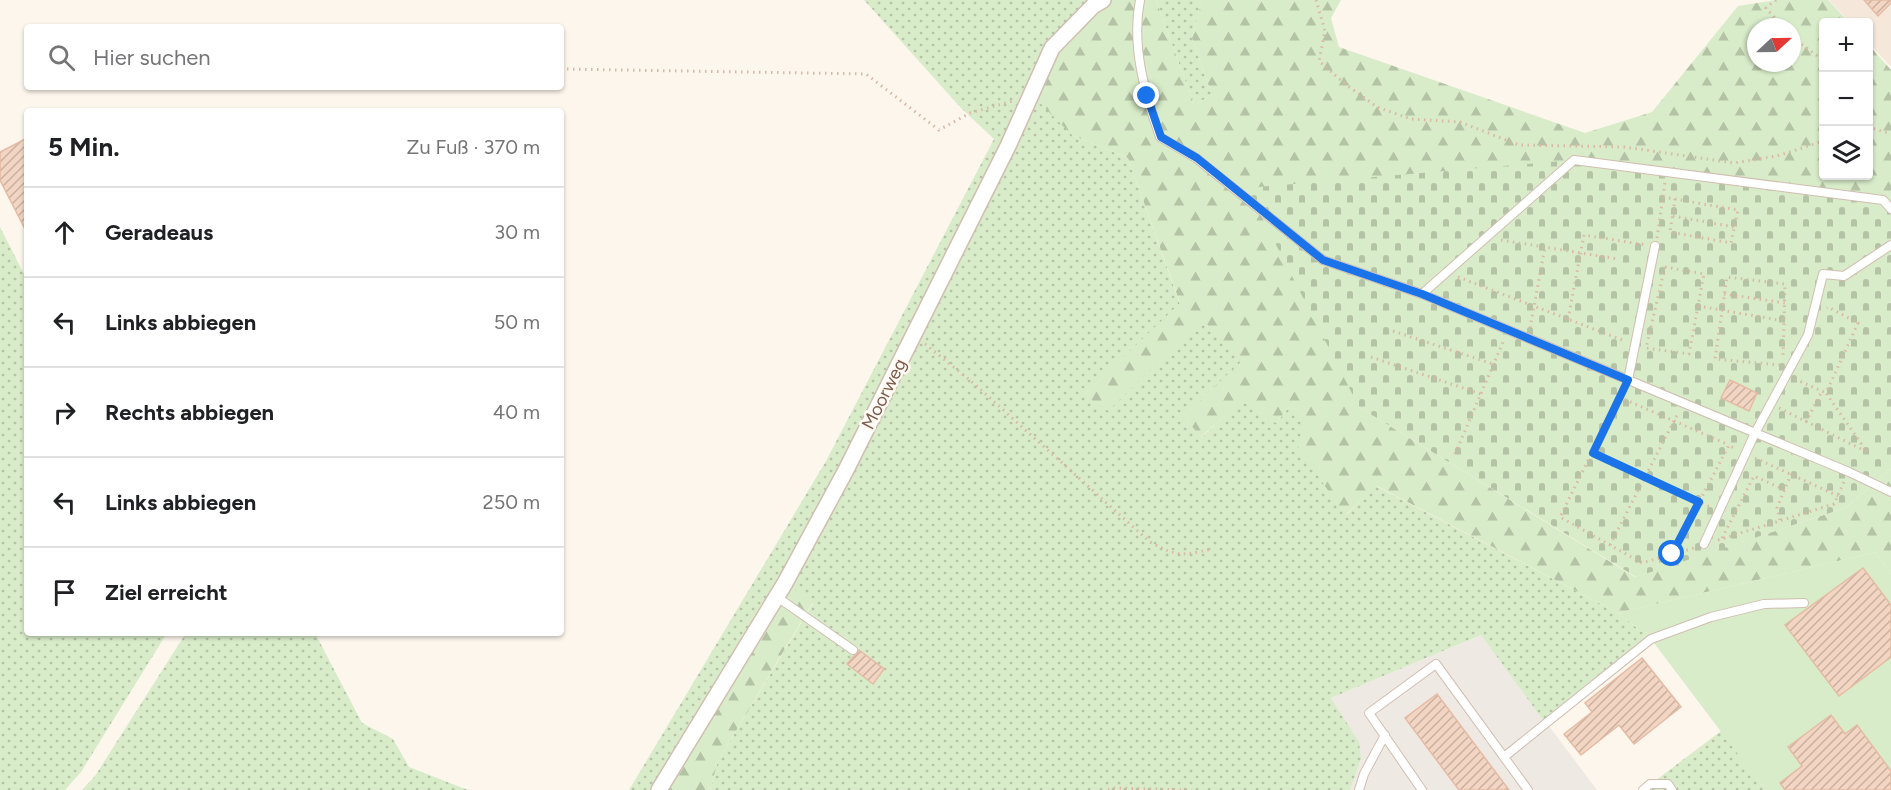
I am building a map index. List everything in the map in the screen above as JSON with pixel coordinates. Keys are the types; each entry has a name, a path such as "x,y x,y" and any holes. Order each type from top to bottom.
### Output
{"street":[{"name":"Moorweg","path":"659,790 777,597 846,470 1032,95 1052,48 1093,6 1103,0"}],"lane":[{"path":"1140,0 1138,48 1147,96 1161,137 1197,158 1323,260 1422,294 1849,472 1891,492"},
{"path":"1422,294 1574,160 1883,200 1891,209"},
{"path":"1704,544 1755,433 1808,334 1823,274 1844,276 1891,245"},
{"path":"1628,380 1655,246"},
{"path":"777,597 853,650"},
{"path":"1504,757 1651,639 1712,617 1764,604 1804,603"},
{"path":"1422,790 1370,713 1436,664 1528,790"},
{"path":"1359,790 1364,774 1385,735"},
{"path":"1643,790 1650,784 1668,784 1672,790"}],"path":[{"path":"1316,0 1325,31 1319,61 1345,84 1377,107 1411,119 1460,122 1519,145 1625,147 1734,163 1777,156 1819,143"},
{"path":"1775,18 1766,8 1776,0"},
{"path":"1801,44 1819,57"},
{"path":"564,69 866,74 939,130 970,113 1032,95"},
{"path":"1871,126 1891,134"},
{"path":"1568,319 1584,235 1655,246 1665,182"},
{"path":"1663,197 1675,199 1738,210 1731,243 1670,232 1675,199"},
{"path":"1672,216 1734,227"},
{"path":"1487,237 1618,259"},
{"path":"1529,338 1545,247"},
{"path":"1665,267 1704,274 1698,306 1689,354 1646,348 1665,267"},
{"path":"1447,273 1635,345"},
{"path":"1727,277 1785,284 1783,365 1715,359 1725,294 1727,277"},
{"path":"1725,294 1785,303"},
{"path":"1698,306 1784,321"},
{"path":"1806,422 1824,392 1858,323 1827,307 1823,316"},
{"path":"1455,454 1508,330"},
{"path":"1393,331 1493,364"},
{"path":"914,335 971,381 1150,542 1172,554 1187,555 1211,549"},
{"path":"1371,357 1481,394"},
{"path":"1777,407 1867,452 1824,392 1791,378 1794,371 1790,369"},
{"path":"1628,380 1560,517 1642,564 1834,504 1849,472"},
{"path":"1619,397 1838,495"},
{"path":"1610,545 1683,403"},
{"path":"1672,554 1729,445"},
{"path":"1593,453 1719,511"},
{"path":"1781,520 1777,508 1791,474"},
{"path":"1722,539 1754,476 1785,490"},
{"path":"1108,790 1113,788 1192,790"}],"shaded area":[{"path":"1829,0 1891,0 1891,67 1873,47 1873,18 1846,18"},
{"path":"1481,635 1597,790 1350,790 1361,759 1331,698"}],"green space":[{"path":"864,0 1103,0 1072,135 1128,158 1180,304 1085,394 1108,410 1202,318 1243,361 1183,416 1202,437 1241,400 1276,423 1291,405 1305,418 1346,515 1376,486 1618,613 1651,639 1546,724 1481,635 1331,698 1359,742 1361,759 1350,790 710,790 718,761 813,603 785,584 659,790 629,790 826,461 994,139 961,108"},
{"path":"1103,0 1156,0 1194,105 1212,95 1192,38 1202,0 1341,0 1331,18 1339,47 1585,133 1652,112 1738,6 1776,0 1828,0 1845,18 1819,18 1819,180 1873,180 1873,50 1891,70 1891,209 1359,407 1635,577 1845,508 1891,469 1891,574 1876,552 1618,613 1377,486 1345,515 1298,447 1305,418 1291,405 1276,423 1241,401 1201,437 1183,416 1242,361 1202,319 1108,411 1084,395 1180,303 1128,158 1072,135 1032,95 1052,48"},
{"path":"1156,0 1202,0 1192,38 1212,95 1194,105"},
{"path":"1574,160 1883,200 1891,209 1891,469 1845,508 1636,577 1359,407 1247,188"},
{"path":"0,227 24,274 24,636 165,636 81,772 65,790 0,790"},
{"path":"1876,552 1891,574 1891,790 1765,790 1651,639 1618,613"},
{"path":"785,583 813,602 718,761 710,790 659,790"},
{"path":"184,636 317,636 362,723 393,739 409,767 468,790 82,790 95,776"},
{"path":"1721,731 1765,790 1643,790"}],"building":[{"path":"1864,0 1891,0 1891,3 1878,16"},
{"path":"24,140 24,227 0,180 0,152"},
{"path":"1730,380 1757,393 1749,411 1721,398"},
{"path":"1863,568 1891,605 1891,657 1839,696 1785,625"},
{"path":"859,650 884,669 873,684 847,664"},
{"path":"1642,658 1681,707 1634,744 1619,725 1581,755 1564,734 1592,712 1585,703"},
{"path":"1437,694 1509,790 1459,790 1405,718"},
{"path":"1831,715 1845,734 1857,725 1891,771 1891,790 1785,790 1780,783 1802,766 1788,747"}],"route":[{"path":"1147,96 1161,137 1197,158 1323,260 1422,294 1628,380 1593,453 1699,502 1672,554"}]}
